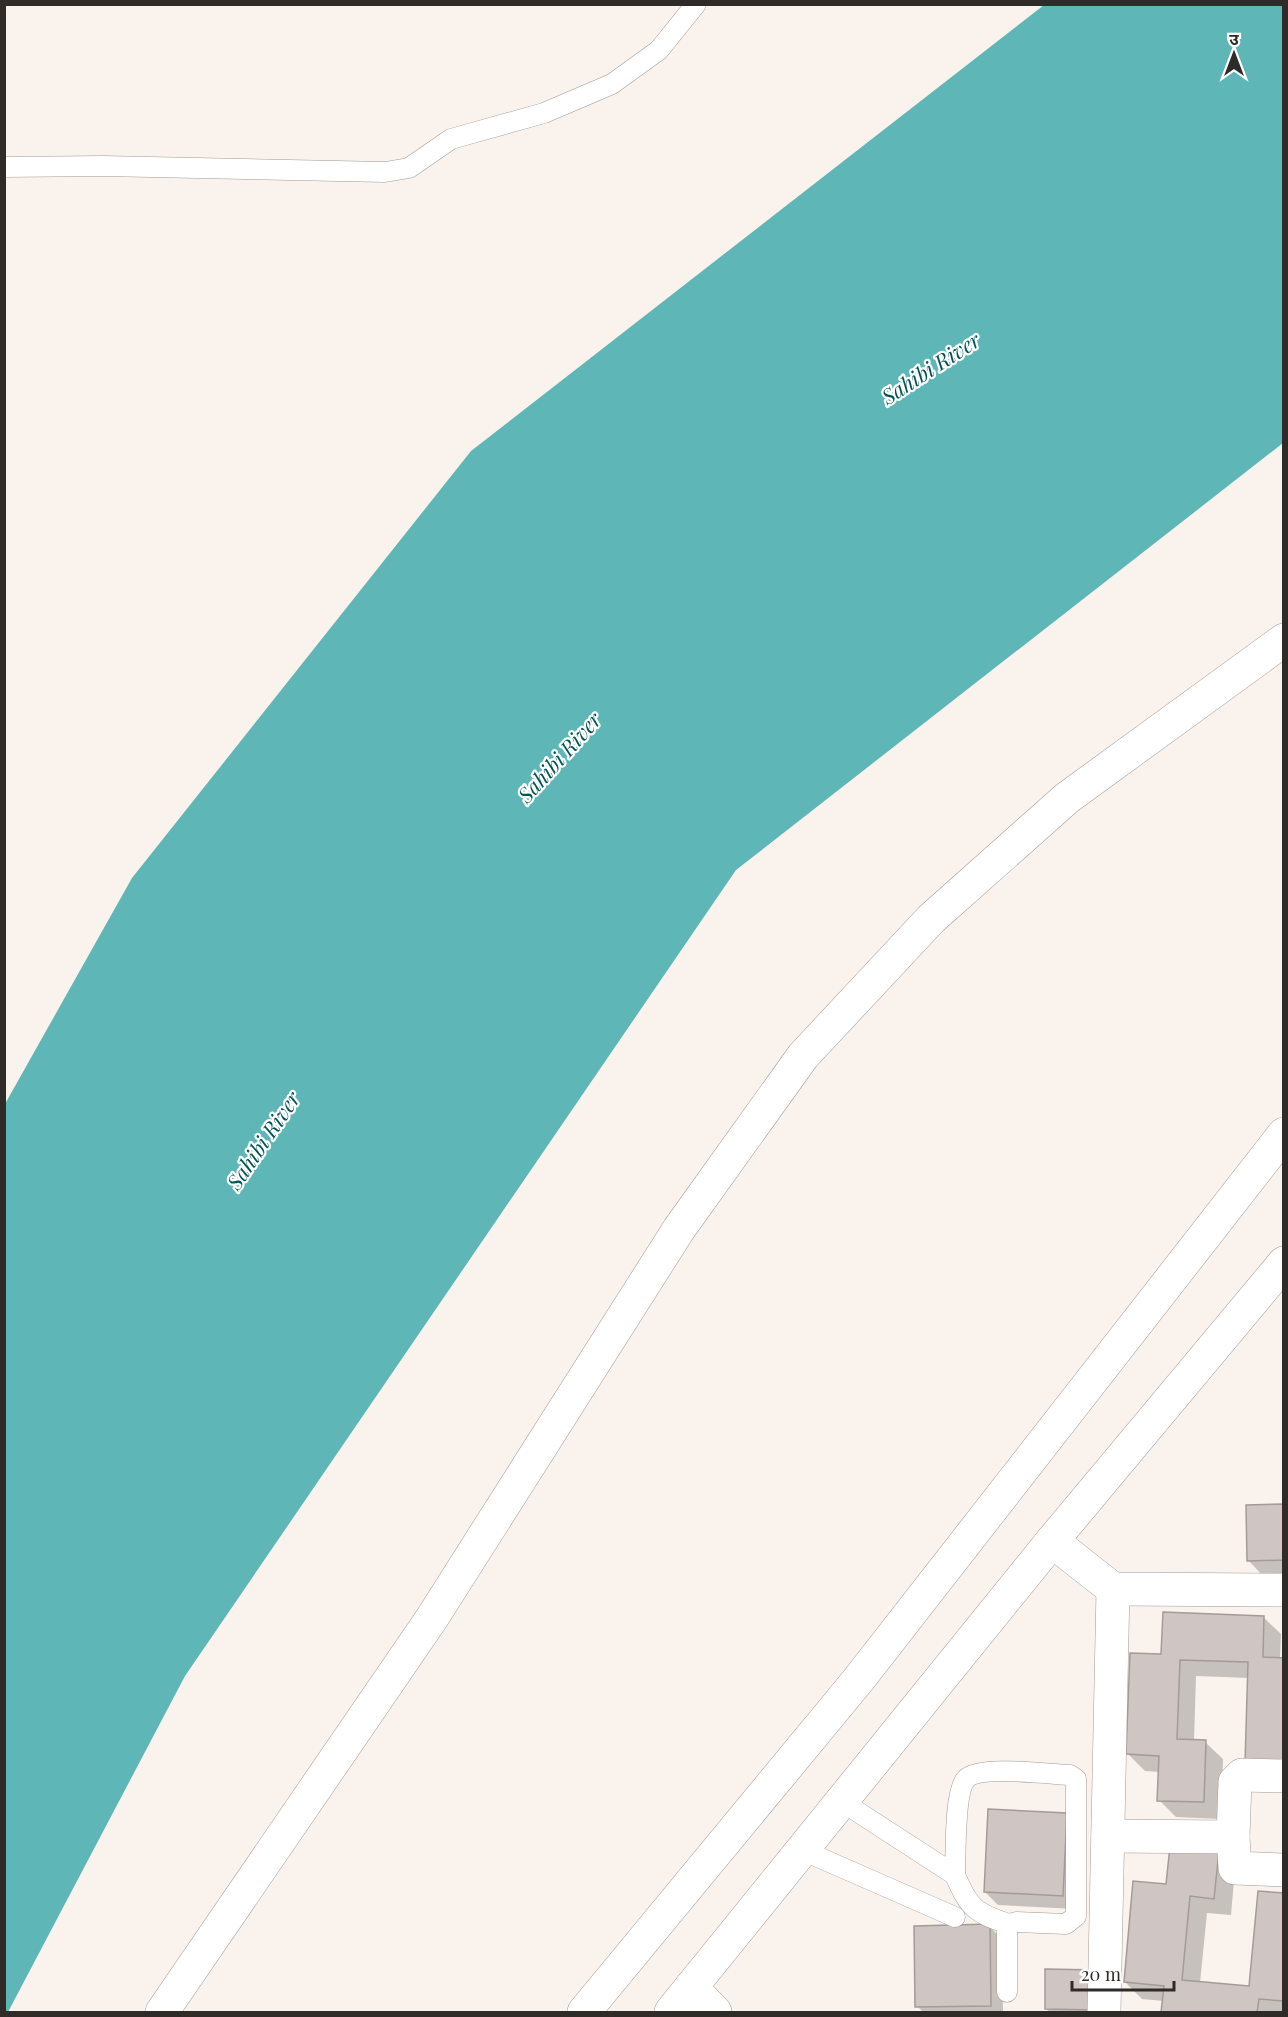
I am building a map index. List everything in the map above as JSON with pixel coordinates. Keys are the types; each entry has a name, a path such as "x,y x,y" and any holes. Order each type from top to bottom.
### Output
{"street":[{"path":"162,2013 432,1618 679,1228 803,1056 932,919 1066,798 1284,640"},
{"path":"584,2013 858,1678 1284,1134"},
{"path":"671,2013 1052,1541 1284,1263"},
{"path":"1052,1541 1113,1589 1284,1590"},
{"path":"1104,2013 1113,1589"},
{"path":"1284,1776 1242,1775 1238,1777 1235,1782 1233,1837 1235,1868 1284,1870"},
{"path":"1108,1836 1233,1837"},
{"path":"691,1987 715,2013"}],"lane":[{"path":"4,167 104,166 385,172 409,168 452,139 544,113 612,84 659,50 696,4"},
{"path":"987,1771 1071,1775 1076,1779 1076,1916 1066,1924 1016,1922 1009,1924 986,1917 971,1906 964,1897 955,1875 959,1794 966,1779 972,1774 987,1771"},
{"path":"841,1801 955,1875"},
{"path":"802,1850 955,1917"},
{"path":"1007,1992 1009,1924"}],"water":[{"name":"Sahibi River","path":"1044,5 1283,5 1283,443 736,870 185,1676 8,2012 5,2012 5,1104 132,878 471,451"}],"building":[{"path":"1284,1504 1284,1560 1247,1561 1246,1505"},
{"path":"1163,1612 1264,1616 1263,1657 1284,1658 1284,1764 1245,1763 1248,1662 1180,1660 1177,1739 1206,1740 1204,1802 1157,1801 1159,1756 1126,1754 1130,1653 1161,1654"},
{"path":"988,1809 1067,1813 1063,1896 984,1892"},
{"path":"1170,1846 1219,1850 1214,1899 1190,1896 1182,1980 1249,1986 1258,1891 1284,1893 1284,2001 1259,1999 1257,2012 1161,2012 1164,1986 1124,1982 1133,1881 1166,1884"},
{"path":"990,1924 991,2006 915,2007 914,1926"},
{"path":"1045,1969 1098,1970 1097,2010 1045,2009"}]}
